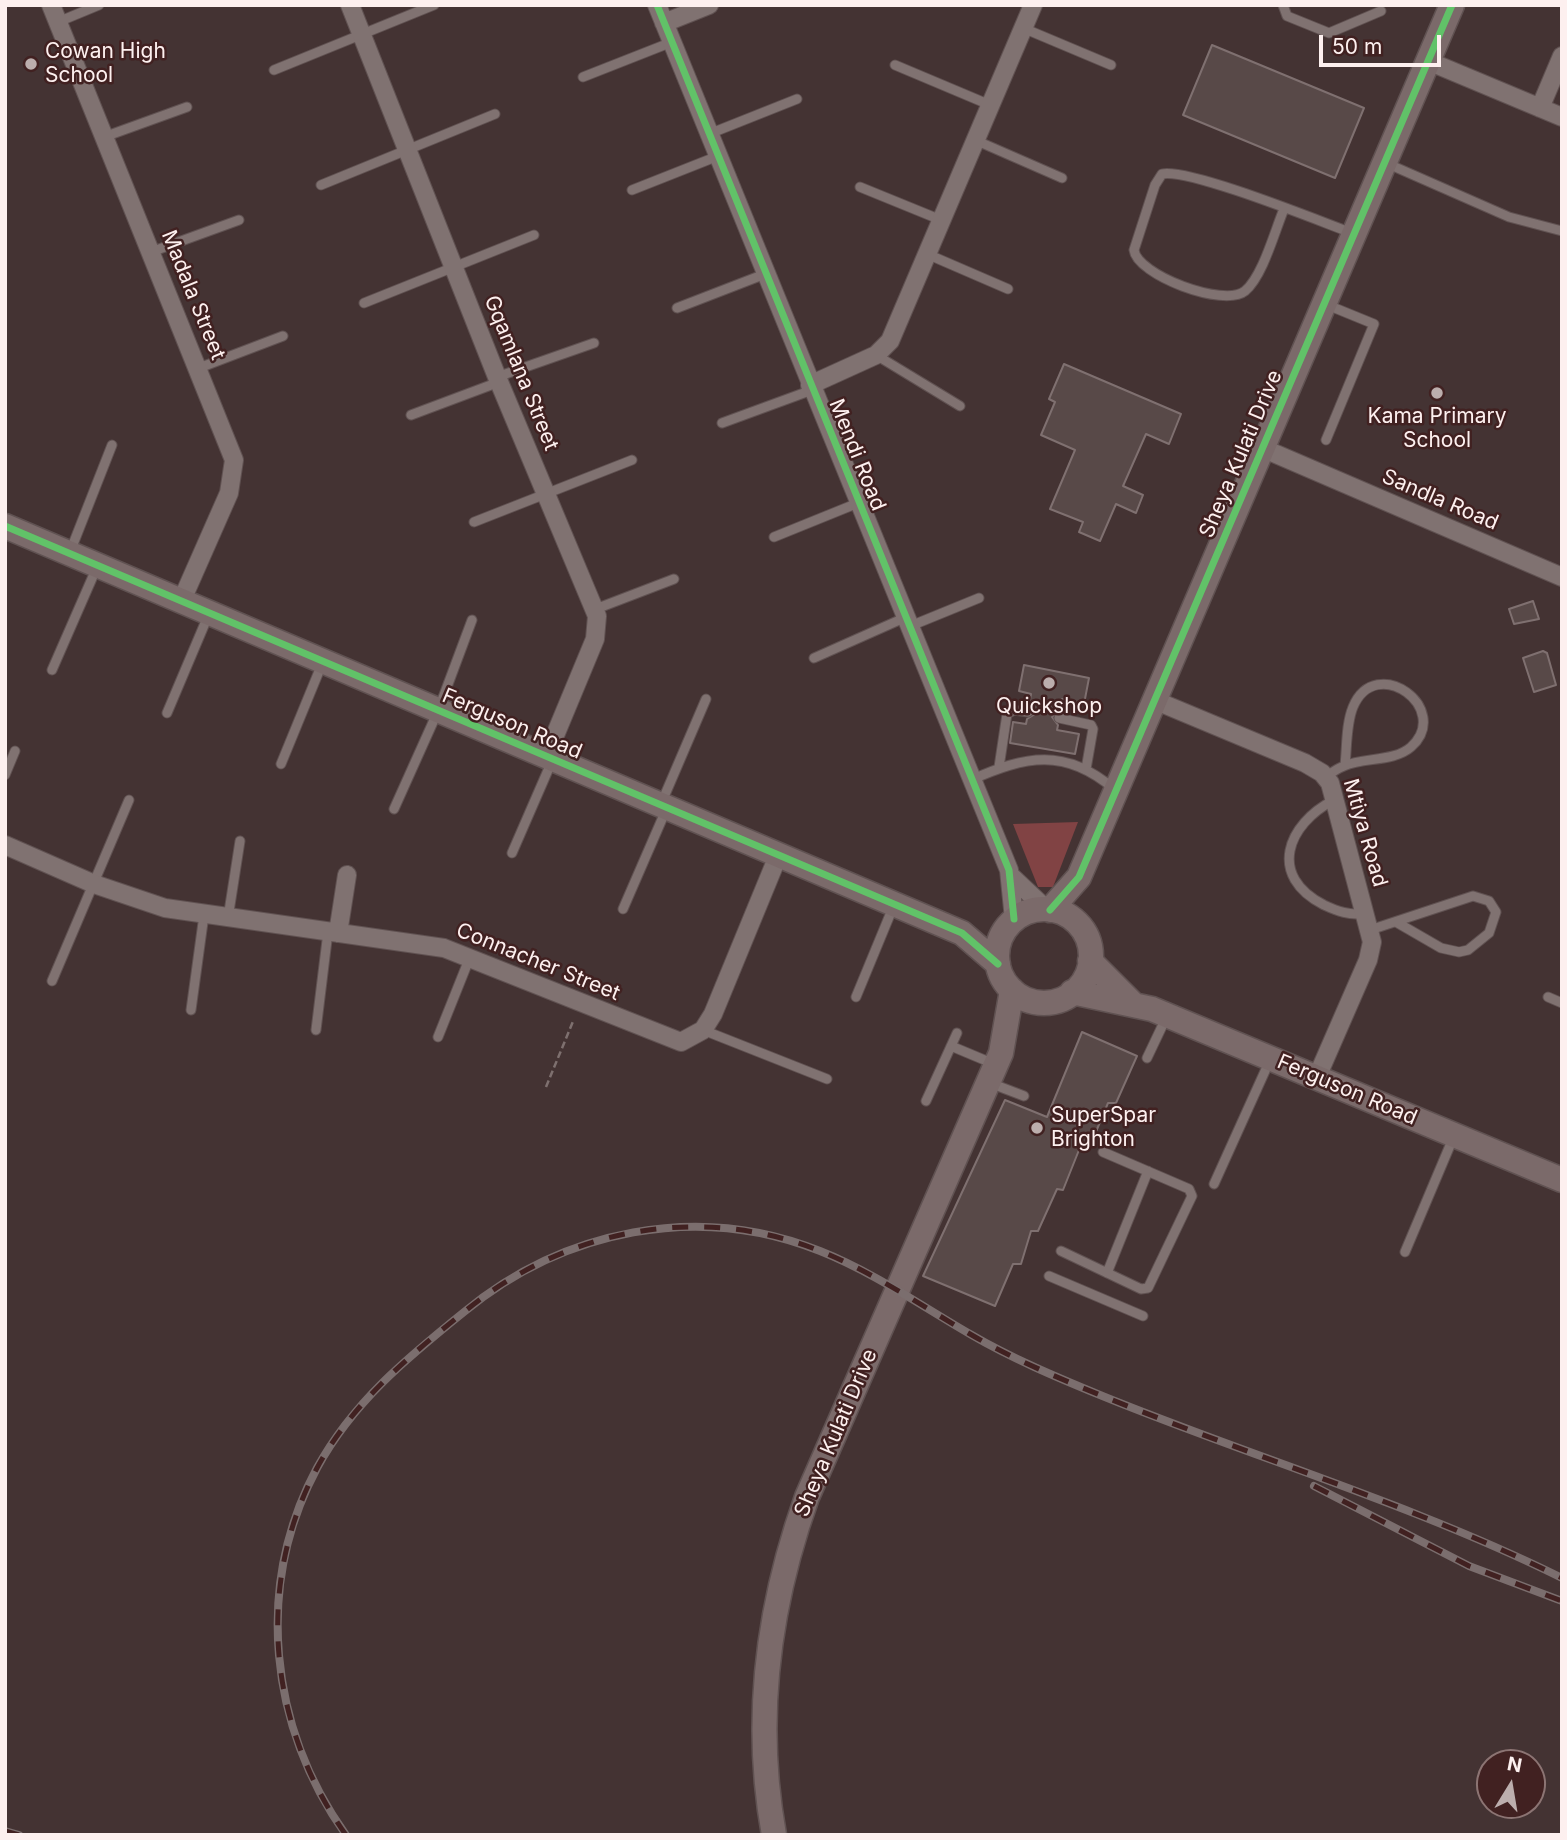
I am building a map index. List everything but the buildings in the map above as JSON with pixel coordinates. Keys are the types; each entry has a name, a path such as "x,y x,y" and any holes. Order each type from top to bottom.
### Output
{"street":[{"name":"Gqamlana Street","path":"350,5 593,610 597,628 595,639 549,758"},
{"name":"Mendi Road","path":"657,5 1012,877 1048,909"},
{"path":"664,23 709,5"},
{"path":"811,387 876,355 890,341 1033,5"},
{"name":"Sheya Kulati Drive","path":"1079,926 1079,877 1114,789 1452,5"},
{"name":"Madala Street","path":"54,13 230,447 234,476 181,602"},
{"path":"1539,108 1562,56"},
{"path":"1428,61 1562,117"},
{"name":"Sandla Road","path":"1262,448 1562,577"},
{"name":"Ferguson Road","path":"5,526 962,933 998,964"},
{"name":"Mtiya Road","path":"1154,700 1305,764 1326,776 1372,942 1368,960 1317,1077"},
{"name":"Connacher Street","path":"5,845 94,884 165,908 444,948 681,1042 704,1030"},
{"path":"704,1030 778,856"},
{"path":"333,933 347,876"},
{"name":"Mendi Road","path":"1009,925 1012,877"},
{"name":"Sheya Kulati Drive","path":"1048,909 1079,877"},
{"path":"1048,909 1069,917 1079,926 1089,944 1090,961 1085,977 1065,996 1032,1001 1012,990 1004,980 998,964 998,947 1009,925 1034,910 1048,909"},
{"name":"Ferguson Road","path":"962,933 1009,925"},
{"name":"Ferguson Road","path":"1090,961 1132,1003"},
{"name":"Sheya Kulati Drive","path":"774,1835 766,1775 764,1708 772,1628 789,1552 807,1497 994,1067 1012,990"},
{"name":"Sheya Kulati Drive","path":"994,1067 1035,1013 1065,996"},
{"name":"Ferguson Road","path":"1065,996 1132,1003 1562,1180"}],"lane":[{"path":"54,13 99,5"},
{"path":"274,70 435,5"},
{"path":"1283,5 1287,16 1329,33 1381,10"},
{"path":"1023,28 1111,65"},
{"path":"583,77 672,42"},
{"path":"895,65 990,105"},
{"path":"709,134 797,99"},
{"path":"104,137 187,107"},
{"path":"321,185 495,114"},
{"path":"975,140 1062,178"},
{"path":"632,190 718,156"},
{"path":"1384,162 1509,217 1562,231"},
{"path":"1284,209 1258,272 1244,292 1236,296 1217,298 1167,279 1143,266 1135,257 1134,250 1151,198 1162,174 1169,173 1203,181 1284,209 1353,234"},
{"path":"860,187 941,220"},
{"path":"151,252 239,220"},
{"path":"364,303 534,235"},
{"path":"927,254 1008,289"},
{"path":"677,308 765,274"},
{"path":"1324,304 1374,324 1326,440"},
{"path":"199,368 283,336"},
{"path":"411,415 594,343"},
{"path":"876,355 960,406"},
{"path":"722,423 811,387"},
{"path":"69,553 112,445"},
{"path":"474,522 632,460"},
{"path":"774,537 858,503"},
{"path":"52,670 98,565"},
{"path":"593,610 674,579"},
{"path":"814,658 906,622 979,598"},
{"path":"167,713 209,614"},
{"path":"394,809 438,711 472,620"},
{"path":"281,764 323,663"},
{"path":"1326,776 1345,765 1402,752 1412,746 1419,736 1422,721 1413,696 1406,690 1387,684 1367,690 1357,699 1352,709 1345,765"},
{"path":"623,909 706,699"},
{"path":"999,767 1007,714 1014,710 1028,712"},
{"path":"1059,718 1091,725 1086,769"},
{"path":"5,775 15,751"},
{"path":"512,853 549,758"},
{"path":"971,780 999,767 1045,758 1086,769 1114,789"},
{"path":"52,981 129,800"},
{"path":"1334,800 1306,819 1289,859 1290,874 1304,895 1368,922 1396,922 1473,896 1489,901 1496,912 1489,933 1468,950 1459,952 1441,948 1396,922"},
{"path":"228,918 240,841"},
{"path":"856,997 894,904"},
{"path":"191,1010 204,915"},
{"path":"316,1030 333,933"},
{"path":"438,1037 470,957"},
{"path":"1548,997 1562,1003"},
{"path":"1147,1058 1167,1016"},
{"path":"704,1030 827,1079"},
{"path":"926,1101 957,1032"},
{"path":"951,1046 994,1067 1024,1096"},
{"path":"1214,1184 1270,1058"},
{"path":"1405,1252 1455,1135"},
{"path":"1061,1251 1141,1289 1148,1288 1192,1196 1189,1189 1103,1152"},
{"path":"1107,1273 1147,1171"},
{"path":"1049,1276 1143,1316"}],"path":[{"path":"546,1087 580,1003"}],"shaded area":[{"path":"1078,822 1053,887 1038,887 1013,824"}],"railway":[{"path":"346,1835 320,1793 300,1749 286,1703 279,1655 278,1608 284,1560 297,1513 317,1468 331,1444 364,1402 402,1364 464,1312 503,1284 544,1261 588,1244 633,1232 680,1227 727,1228 774,1236 820,1251 878,1279 986,1343 1050,1374 1157,1418 1449,1527 1562,1578"},
{"path":"1314,1486 1469,1566 1562,1601"},
{"path":"5,1831 19,1835"}],"cycle path":[{"path":"657,5 1009,870 1014,919"},
{"path":"1050,910 1079,877 1452,5"},
{"path":"5,526 962,933 998,964"}],"place":[{"name":"Cowan High School","path":"31,64"},
{"name":"Kama Primary School","path":"1437,393"},
{"name":"Quickshop","path":"1049,683"},
{"name":"SuperSpar Brighton","path":"1037,1128"}]}
